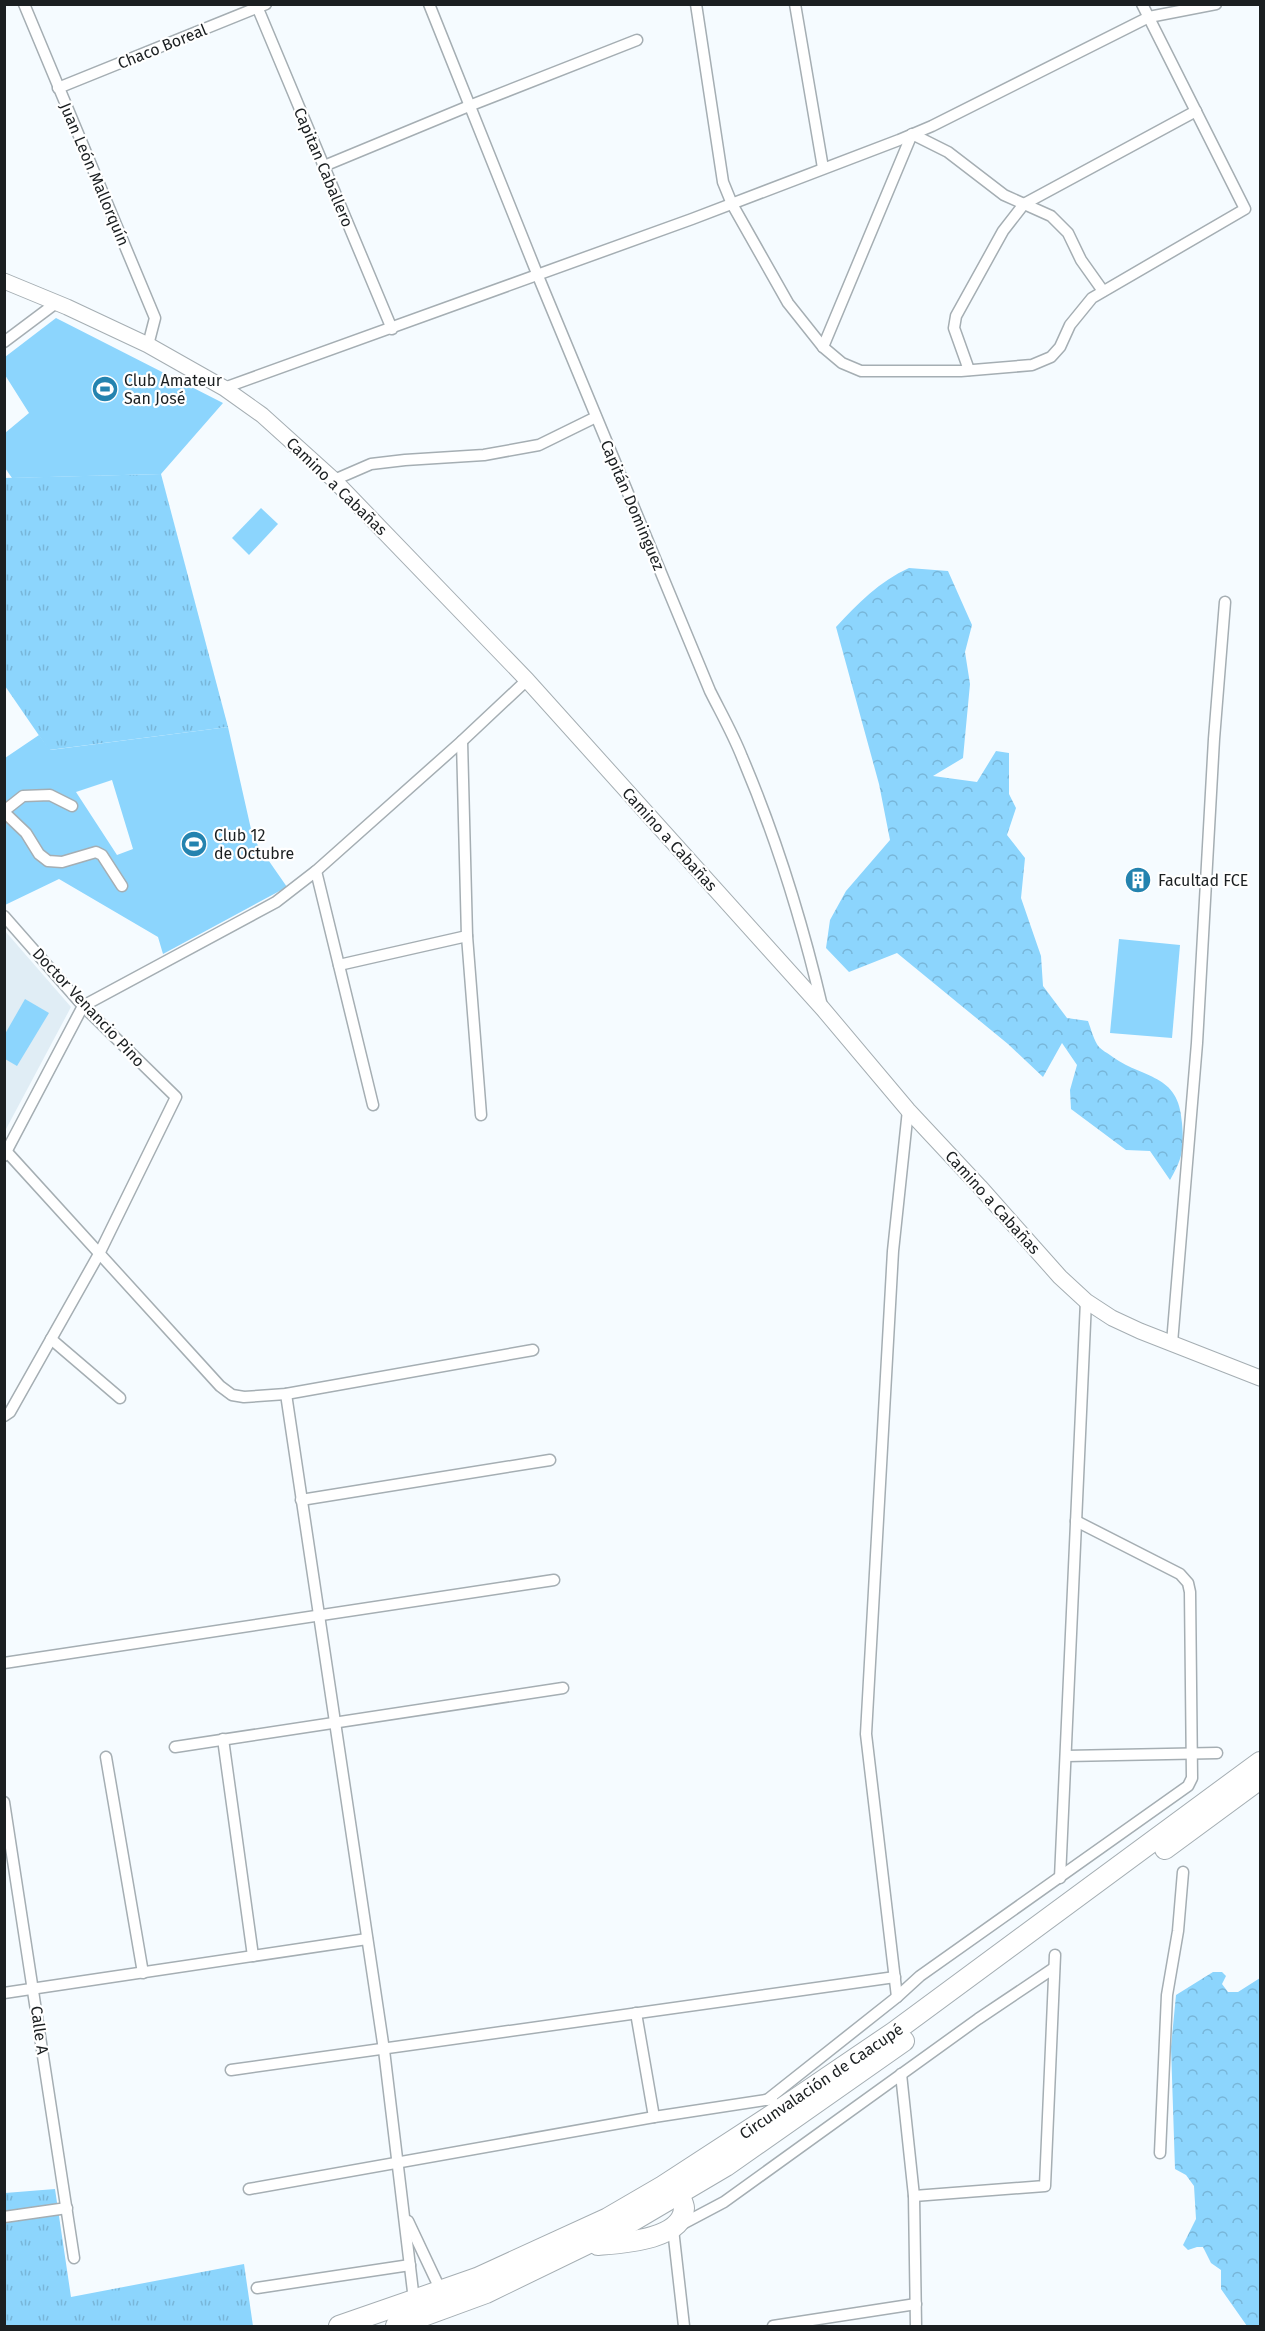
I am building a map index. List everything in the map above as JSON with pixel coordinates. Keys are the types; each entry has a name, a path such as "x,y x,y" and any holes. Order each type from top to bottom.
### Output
{"highway":[{"name":"Circunvalación de Caacupé","path":"339,2326 421,2314 441,2291 477,2278 608,2218 663,2186 803,2095 913,2018 1260,1762"},
{"name":"Circunvalación de Caacupé","path":"396,2326 421,2314 486,2293 584,2247 726,2166 801,2115 1260,1779"},
{"path":"584,2247 635,2241 673,2229 681,2218 684,2207 680,2194"}],"street":[{"name":"Juan León Mallorquín","path":"24,4 155,318 148,345"},
{"name":"Capitán Dominguez","path":"429,4 596,417 710,691 746,766 777,850 809,952 823,1009"},
{"path":"696,4 723,182 732,204 788,303 823,347 842,363 861,371 969,370 1032,365 1051,357 1060,347 1070,325 1092,298 1245,209 1142,4"},
{"path":"795,4 823,168"},
{"path":"224,388 538,276 912,135 1149,17 1216,4"},
{"name":"Chaco Boreal","path":"58,88 260,6"},
{"name":"Capitan Caballero","path":"260,6 392,329"},
{"path":"324,166 637,40"},
{"path":"969,370 954,328 956,316 1003,231 1024,204 1196,111"},
{"path":"823,347 912,135"},
{"path":"912,135 948,152 1004,195 1050,216 1068,233 1082,260 1103,291"},
{"name":"Camino a Cabañas","path":"4,281 148,345 224,388 262,415 334,480 527,680 823,1009 908,1110 980,1186 1060,1277 1086,1300 1112,1318 1260,1378"},
{"path":"4,342 62,305"},
{"path":"334,480 371,464 405,459 484,455 539,445 596,417"},
{"path":"1172,1343 1197,1044 1214,739 1225,602"},
{"path":"527,680 316,871 276,902 83,1006 6,1154 220,1386 232,1395 244,1397 286,1394 533,1350"},
{"path":"462,741 467,936 481,1115"},
{"path":"72,806 50,795 23,796 4,811 26,833 39,855 48,861 62,862 96,852 102,855 122,886"},
{"path":"316,871 373,1105"},
{"name":"Doctor Venancio Pino","path":"4,916 83,1006 176,1097 99,1254"},
{"path":"339,965 467,936"},
{"path":"897,1997 866,1734 893,1251 908,1110"},
{"path":"4,1416 10,1412 99,1254"},
{"path":"1060,1878 1086,1300"},
{"path":"51,1339 120,1398"},
{"path":"286,1394 384,2050 410,2265 421,2314"},
{"path":"302,1500 550,1460"},
{"path":"767,2100 897,1997 920,1976 1188,1786 1192,1778 1190,1592 1188,1583 1180,1574 1076,1521"},
{"path":"4,1663 554,1580"},
{"path":"175,1747 563,1688"},
{"path":"223,1739 254,1956"},
{"path":"1066,1756 1218,1753"},
{"path":"106,1756 143,1973"},
{"name":"Calle A","path":"4,1802 74,2258"},
{"path":"1160,2153 1167,1995 1178,1931 1183,1872"},
{"path":"4,1993 367,1939"},
{"path":"914,2196 1045,2186 1055,1955"},
{"path":"684,2326 673,2229 724,2202 978,2019 1054,1968"},
{"path":"231,2070 895,1977"},
{"path":"636,2013 654,2117"},
{"path":"901,2074 914,2196 916,2326"},
{"path":"249,2189 654,2117 803,2095"},
{"path":"4,2217 67,2208"},
{"path":"404,2212 441,2291"},
{"path":"257,2288 410,2265"},
{"path":"773,2326 916,2304"}],"shaded area":[{"path":"5,931 71,1007 5,1131"}],"green space":[{"name":"Club Amateur San José","path":"56,318 223,403 161,474 12,478 5,468 5,433 29,413 5,375 5,357"},
{"path":"161,474 228,727 49,750 5,686 4,478"},
{"path":"261,508 278,524 249,555 232,538"},
{"path":"909,568 948,571 972,625 965,652 970,684 963,758 933,776 977,782 996,751 1009,753 1009,794 1016,808 1007,835 1025,858 1021,898 1041,956 1043,986 1067,1018 1088,1021 1100,1048 1122,1063 1157,1079 1174,1094 1182,1123 1183,1146 1178,1165 1170,1180 1150,1151 1126,1150 1071,1109 1070,1090 1077,1065 1062,1043 1043,1077 1008,1044 897,953 849,972 826,948 830,920 846,891 890,840 879,784 836,627 879,586"},
{"path":"228,727 253,838 287,887 163,954 158,937 59,879 5,905 5,758 39,735 50,750","holes":["112,780 133,849 117,855 76,792"]},
{"path":"1119,939 1180,945 1172,1038 1110,1033"},
{"path":"25,999 49,1013 17,1066 5,1059 5,1034"},
{"path":"1213,1972 1222,1972 1226,1976 1222,1984 1228,1992 1238,1992 1260,1978 1260,2326 1247,2326 1221,2289 1221,2270 1211,2263 1203,2247 1188,2250 1183,2245 1196,2219 1194,2186 1186,2175 1175,2169 1171,2047 1176,1995"},
{"path":"55,2189 71,2297 244,2264 253,2326 5,2326 5,2193"}],"place":[{"name":"Club Amateur San José","path":"105,389"},
{"name":"Club 12 de Octubre","path":"194,844"},
{"name":"Facultad FCE","path":"1138,880"}]}
